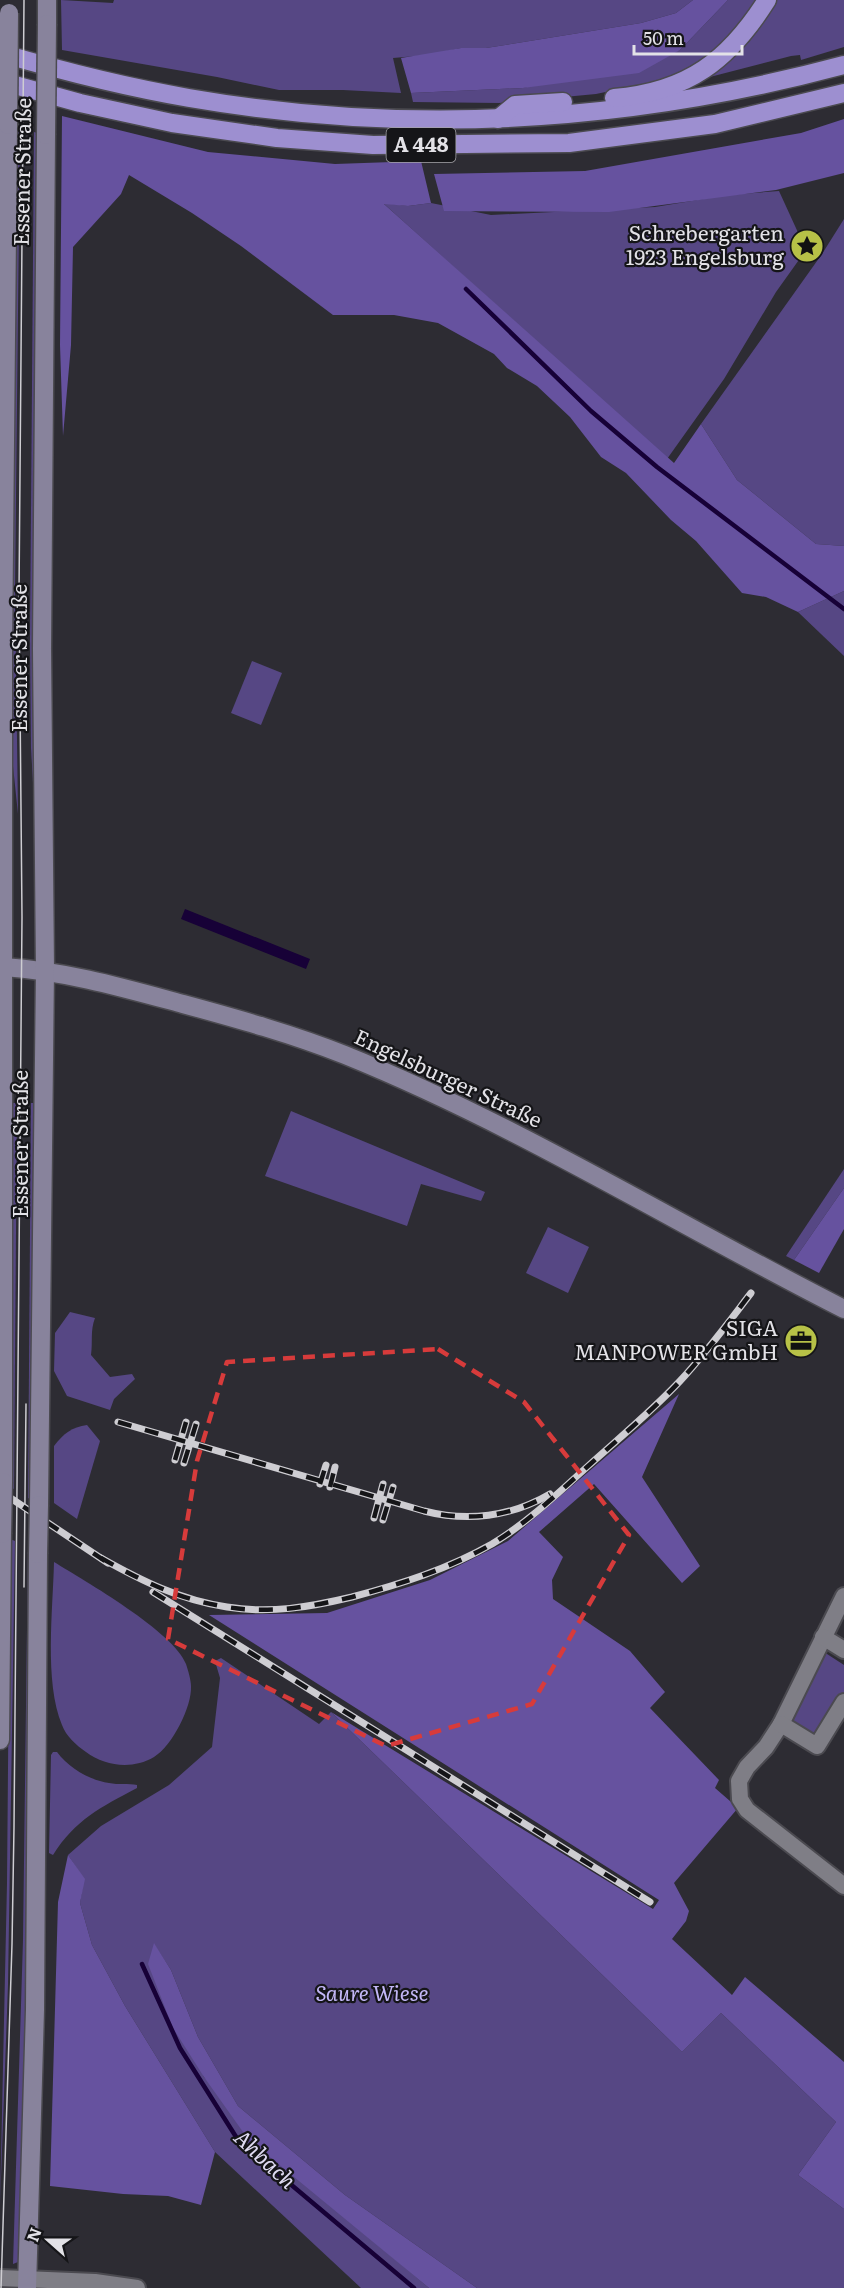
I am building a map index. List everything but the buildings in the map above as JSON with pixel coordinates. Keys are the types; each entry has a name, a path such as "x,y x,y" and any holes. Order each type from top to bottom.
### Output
{"highway":[{"path":"498,119 515,105 632,97 670,87 699,74 730,50 752,24 767,0"},
{"name":"A 448","path":"0,53 73,74 188,98 231,105 373,118 498,119 642,108 757,87 844,65"},
{"name":"A 448","path":"0,81 80,103 172,123 277,138 373,145 569,143 715,124 844,93"}],"main road":[{"name":"Essener Straße","path":"28,2284 35,2010 45,970 42,649 47,0"},
{"name":"Essener Straße","path":"0,1740 3,1482 3,654 9,7"},
{"name":"Engelsburger Straße","path":"4,967 45,970 126,988 252,1023 344,1055 455,1104 525,1139 844,1309"}],"street":[{"path":"844,1596 780,1724 766,1747 747,1767 740,1781 740,1799 747,1810 844,1886"},
{"path":"823,1637 844,1650"},
{"path":"780,1724 817,1746 844,1701"},
{"path":"0,2278 28,2284 95,2282 137,2288"}],"highlighted area":[{"path":"438,1349 524,1402 629,1535 532,1704 386,1746 168,1639 197,1461 227,1362"}],"green space":[{"path":"61,0 113,3 114,0 693,0 676,13 641,23 486,48 461,48 428,55 393,58 401,93 279,90 62,50"},
{"path":"728,0 757,0 743,23 708,56 658,81 596,94 499,103 413,102 411,93 523,88 680,50"},
{"path":"776,0 844,0 844,47 801,60 800,55 791,56 706,78 749,42"},
{"path":"16,127 20,128 15,589 18,814 11,747"},
{"path":"34,132 37,133 37,810 34,800 31,748 30,639"},
{"path":"779,191 806,250 776,292 724,379 667,459 383,203 408,206 431,203 491,215 655,207 728,195"},
{"path":"844,219 844,546 816,544 737,480 701,424 822,254"},
{"path":"844,591 844,656 798,612"},
{"path":"252,661 282,673 261,725 231,713"},
{"path":"11,1103 17,1103 14,1489 10,1487"},
{"path":"31,1103 36,1103 32,1500 28,1498"},
{"path":"291,1111 485,1192 481,1201 421,1184 407,1226 265,1176"},
{"path":"844,1169 844,1188 794,1260 786,1256"},
{"path":"548,1227 589,1247 568,1293 526,1273"},
{"path":"70,1312 95,1318 91,1355 110,1377 132,1374 135,1379 114,1399 110,1410 67,1396 54,1371 55,1333"},
{"path":"87,1425 100,1441 77,1519 54,1503 54,1446 68,1432"},
{"path":"10,1539 15,1541 8,1985 0,2205 7,1883"},
{"path":"28,1549 31,1550 25,2089 21,2248 18,2262 13,2264 23,1940"},
{"path":"54,1562 147,1623 165,1637 186,1664 191,1686 188,1704 180,1725 161,1752 146,1761 119,1765 102,1761 82,1749 64,1729 56,1708 51,1667"},
{"path":"820,1654 827,1654 844,1665 844,1694 824,1729 816,1733 809,1732 790,1721"},
{"name":"Saure Wiese","path":"221,1658 319,1724 331,1712 682,2052 721,2013 836,2122 798,2175 844,2209 844,2288 477,2288 345,2195 238,2106 198,2037 171,1970 154,1944 204,2077 359,2229 429,2288 361,2288 215,2152 125,2006 92,1945 80,1903 84,1879 68,1855 101,1826 169,1785 212,1747 220,1678 215,1661"},
{"path":"57,1752 73,1768 87,1776 109,1783 137,1785 137,1788 100,1808 80,1823 70,1832 53,1855 49,1853 51,1755"}],"shaded area":[{"path":"693,0 728,0 680,50 639,73 523,88 411,93 401,58 461,48 486,48 641,23 676,13"},
{"path":"62,116 208,152 335,164 421,161 431,203 408,206 384,204 674,463 701,424 737,480 816,544 844,546 844,591 798,612 766,597 742,593 696,541 671,520 626,473 601,457 570,417 537,386 507,368 494,354 438,323 394,315 333,315 241,246 129,175 121,194 73,247 71,345 63,436 60,345"},
{"path":"844,119 844,173 776,190 609,212 444,211 434,174 585,171 801,133"},
{"path":"185,909 310,959 306,969 181,919"},
{"path":"844,1188 844,1229 819,1273 794,1260"},
{"path":"679,1394 642,1477 700,1566 682,1583 594,1484 539,1532 563,1557 552,1580 553,1599 630,1651 665,1692 650,1708 719,1780 715,1788 738,1808 674,1883 689,1911 686,1921 672,1939 732,1995 745,1977 844,2062 844,2209 798,2175 836,2122 721,2013 682,2052 331,1712 653,1909 659,1900 209,1615 327,1613 430,1580 508,1541"},
{"path":"68,1855 85,1879 80,1903 92,1945 125,2006 215,2152 201,2205 168,2196 123,2194 50,2186 58,1902"},
{"path":"154,1943 171,1970 198,2037 238,2106 345,2195 477,2288 429,2288 248,2139 173,2028 148,1964"}],"waterway":[{"path":"466,289 591,411 657,467 844,609"},
{"name":"Ahbach","path":"142,1964 180,2048 238,2140 414,2288"}],"tram line":[{"path":"1,2288 14,1827 22,917 19,593 24,0"},
{"path":"24,1587 26,1404"}],"railway":[{"path":"101,1558 146,1582 193,1600 227,1607 259,1610 336,1601 424,1575 492,1544 530,1518 669,1392 708,1349 751,1293"},
{"path":"118,1422 440,1514 472,1517 488,1515 520,1508 550,1494"},
{"path":"175,1460 186,1422"},
{"path":"184,1463 196,1424"},
{"path":"320,1484 326,1465"},
{"path":"330,1487 335,1467"},
{"path":"374,1518 383,1484"},
{"path":"383,1520 393,1487"},
{"path":"0,1491 108,1563"},
{"path":"153,1592 650,1902"}],"place":[{"name":"Schrebergarten 1923 Engelsburg","path":"807,246"},
{"name":"SIGA MANPOWER GmbH","path":"801,1341"}]}
